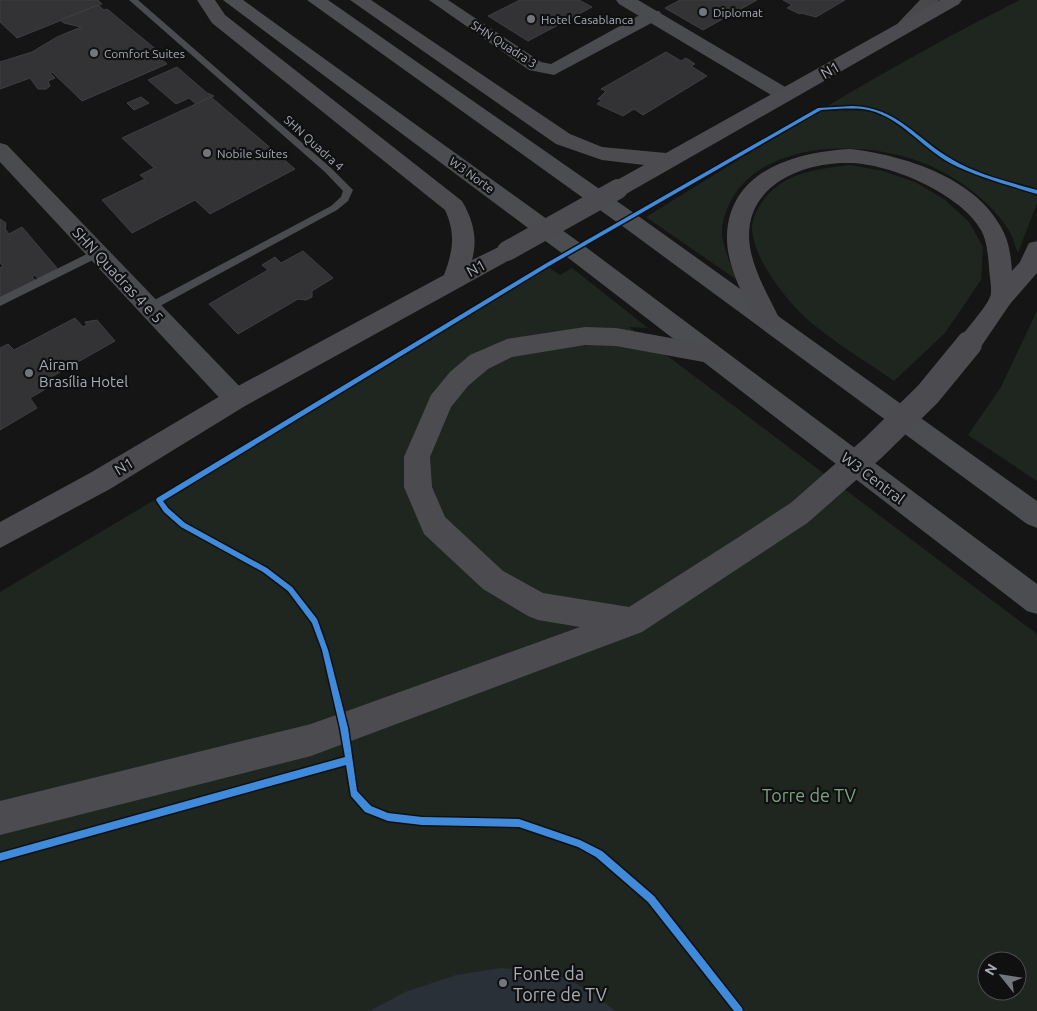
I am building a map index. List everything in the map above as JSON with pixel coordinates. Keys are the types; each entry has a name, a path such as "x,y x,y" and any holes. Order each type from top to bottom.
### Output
{"highway":[{"path":"206,0 218,19 454,206 465,229 466,243 454,280"},
{"path":"359,0 563,139 585,151 603,156 668,160"},
{"name":"N1","path":"0,536 100,481 236,399 618,189 953,0"},
{"path":"769,322 743,260 738,236 742,209 755,188 772,175 797,163 823,157 852,156 893,164 943,183 976,209 991,227 998,248 1002,298"},
{"path":"0,818 312,740 631,622 799,512 873,448 928,394 969,344 1002,298 1030,266 1037,249"},
{"path":"631,622 538,606 493,580 434,525 418,487 417,457 440,402 459,379 479,362 507,348 552,339 585,336 616,337 709,354"}],"main road":[{"name":"W3 Norte","path":"232,0 579,254 709,354"},
{"path":"316,0 769,322 1037,516"},
{"path":"906,26 930,0"},
{"name":"W3 Central","path":"709,354 1037,601"}],"street":[{"name":"SHN Quadra 3","path":"437,0 535,66 546,70 554,70 653,15"},
{"path":"625,0 785,95"},
{"name":"SHN Quadras 4 e 5","path":"2,156 236,399"}],"lane":[{"name":"SHN Quadra 4","path":"133,0 328,170 348,190 345,199 334,208 149,308"},
{"path":"0,302 97,253"}],"green space":[{"path":"1020,0 1037,0 1037,203 1018,253 1008,229 1000,218 970,189 946,173 921,162 895,154 866,150 836,149 806,152 778,160 754,174 735,195 723,222 724,244 737,280 646,217 877,77"},
{"path":"850,165 883,171 915,182 944,199 969,222 983,247 981,280 945,333 894,381 828,336 798,311 772,279 754,242 752,225 756,213 763,201 775,188 801,174"},
{"name":"Torre de TV","path":"547,266 560,275 572,268 648,328 629,327 1037,634 1037,1011 0,1011 0,592"},
{"path":"1037,311 1037,481 968,435 1001,387"}],"shaded area":[{"name":"Fonte da Torre de TV","path":"501,968 552,972 591,991 615,1011 370,1011 405,992 456,975"}],"building":[{"path":"0,0 98,0 102,4 17,38 0,22"},
{"name":"Hotel Casablanca","path":"520,0 579,0 592,7 528,41 488,16"},
{"name":"Diplomat","path":"680,0 757,0 703,30 665,8"},
{"path":"783,0 845,0 816,17 800,14 787,8 792,5"},
{"name":"Comfort Suites","path":"98,5 104,10 107,9 164,56 160,58 167,64 82,101 52,72 50,73 55,78 48,81 50,86 46,89 38,89 30,78 0,89 0,62 32,52 57,37 81,27 64,23 60,20"},
{"path":"666,52 681,61 686,58 695,64 691,66 707,76 643,115 634,109 623,116 597,104 602,100 598,99 606,91 601,89"},
{"path":"177,67 207,93 214,96 196,104 189,98 176,104 148,80"},
{"path":"141,97 149,103 134,110 127,103"},
{"name":"Nobile Suítes","path":"211,97 295,169 210,214 195,200 132,233 102,200 145,179 140,175 154,168 122,138"},
{"path":"0,219 6,223 5,229 9,234 22,227 57,268 38,279 35,275 32,277 35,280 0,298 0,268 3,266 0,263"},
{"path":"303,251 333,278 312,291 312,297 306,300 298,299 238,334 209,304 268,270 262,265 275,257 281,263"},
{"name":"Airam Brasília Hotel","path":"75,318 83,327 87,325 85,322 97,320 115,341 39,384 43,383 44,390 30,398 37,408 0,430 0,348 8,344 14,350"}],"cycle path":[{"path":"739,1011 651,899 599,854 580,844 519,823 422,821 388,817 368,809 354,793 344,728 325,650 315,621 290,589 265,570 183,525 166,510 159,500 547,265 820,109 863,108 885,114 952,162 988,177 1037,192"},
{"path":"0,857 349,760"}],"place":[{"name":"Diplomat","path":"703,12"},
{"name":"Hotel Casablanca","path":"531,19"},
{"name":"Comfort Suites","path":"94,53"},
{"name":"Nobile Suítes","path":"207,153"},
{"name":"Airam Brasília Hotel","path":"29,373"},
{"name":"Fonte da Torre de TV","path":"503,983"}]}
